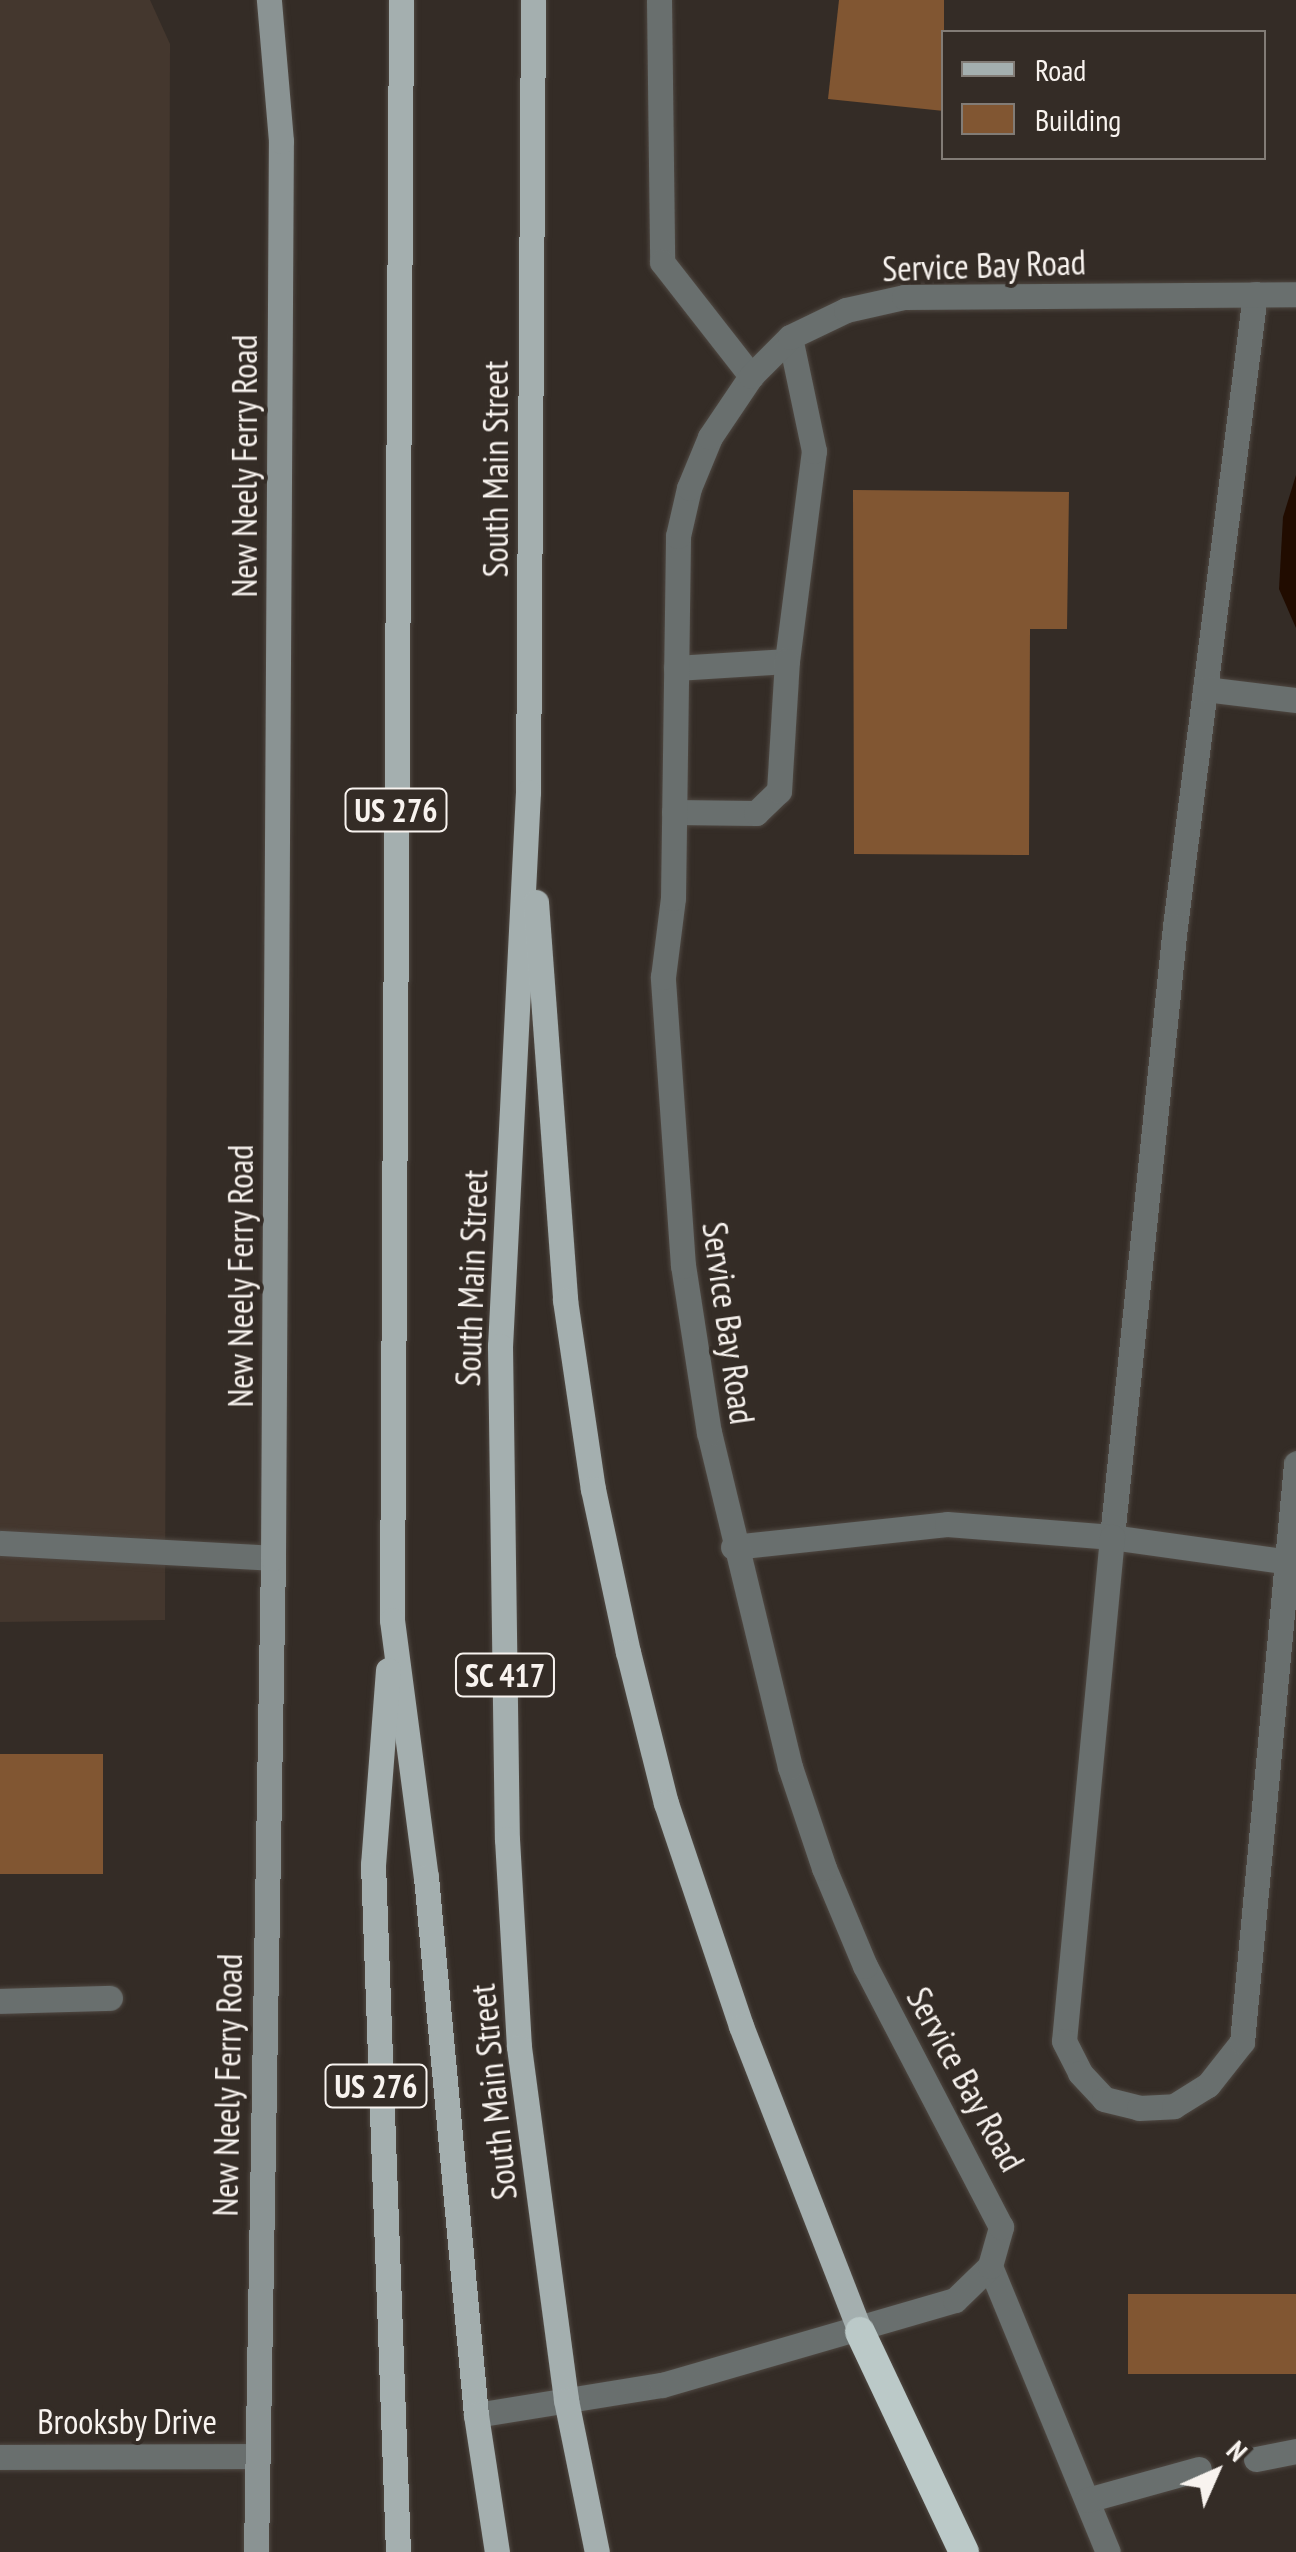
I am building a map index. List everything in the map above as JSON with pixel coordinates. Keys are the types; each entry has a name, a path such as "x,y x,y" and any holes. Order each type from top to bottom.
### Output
{"highway":[{"path":"860,2332 964,2552"}],"main road":[{"name":"South Main Street","path":"401,0 392,1620 426,1878 476,2415 498,2552"},
{"name":"South Main Street","path":"533,0 528,792 500,1346 508,1840 519,2048 566,2400 596,2552"},
{"path":"528,792 566,1300 596,1507 666,1804 742,2026 860,2332"},
{"name":"US 276","path":"392,1620 373,1864 398,2552"}],"street":[{"name":"New Neely Ferry Road","path":"256,2552 254,2456 273,1558 281,142 269,0"},
{"path":"658,0 662,262 751,376"},
{"path":"1254,294 1205,689 1112,1537 1064,2041 1080,2073 1104,2099 1139,2108 1174,2106 1208,2086 1242,2042 1291,1562 1296,1464"},
{"name":"Service Bay Road","path":"990,2266 1001,2228 992,2200 908,2052 824,1868 790,1767 733,1547 686,1285 669,1123 663,976 674,812 678,536 689,488 710,437 751,376 790,337 846,310 904,296 1296,294"},
{"path":"674,812 756,813 778,791 786,661 814,451 790,337"},
{"path":"676,668 786,661"},
{"path":"1205,689 1296,700"},
{"path":"733,1547 856,1529 947,1524 1112,1537 1291,1562"},
{"path":"0,1544 273,1558"},
{"path":"0,2002 110,1998"},
{"path":"476,2415 662,2384 860,2332 955,2300 990,2266 1108,2552"},
{"path":"1256,2460 1296,2451"},
{"name":"Brooksby Drive","path":"0,2456 254,2456"},
{"path":"1087,2500 1198,2469"}],"shaded area":[{"path":"0,0 150,0 170,44 165,1620 0,1622"},
{"path":"1296,475 1296,628 1279,589 1283,517"}],"building":[{"path":"839,0 944,0 941,111 828,99"},
{"path":"853,490 1069,492 1067,629 1030,629 1029,855 854,854"},
{"path":"0,1754 103,1754 103,1874 0,1874"},
{"path":"1128,2294 1296,2294 1296,2374 1128,2374"}]}
